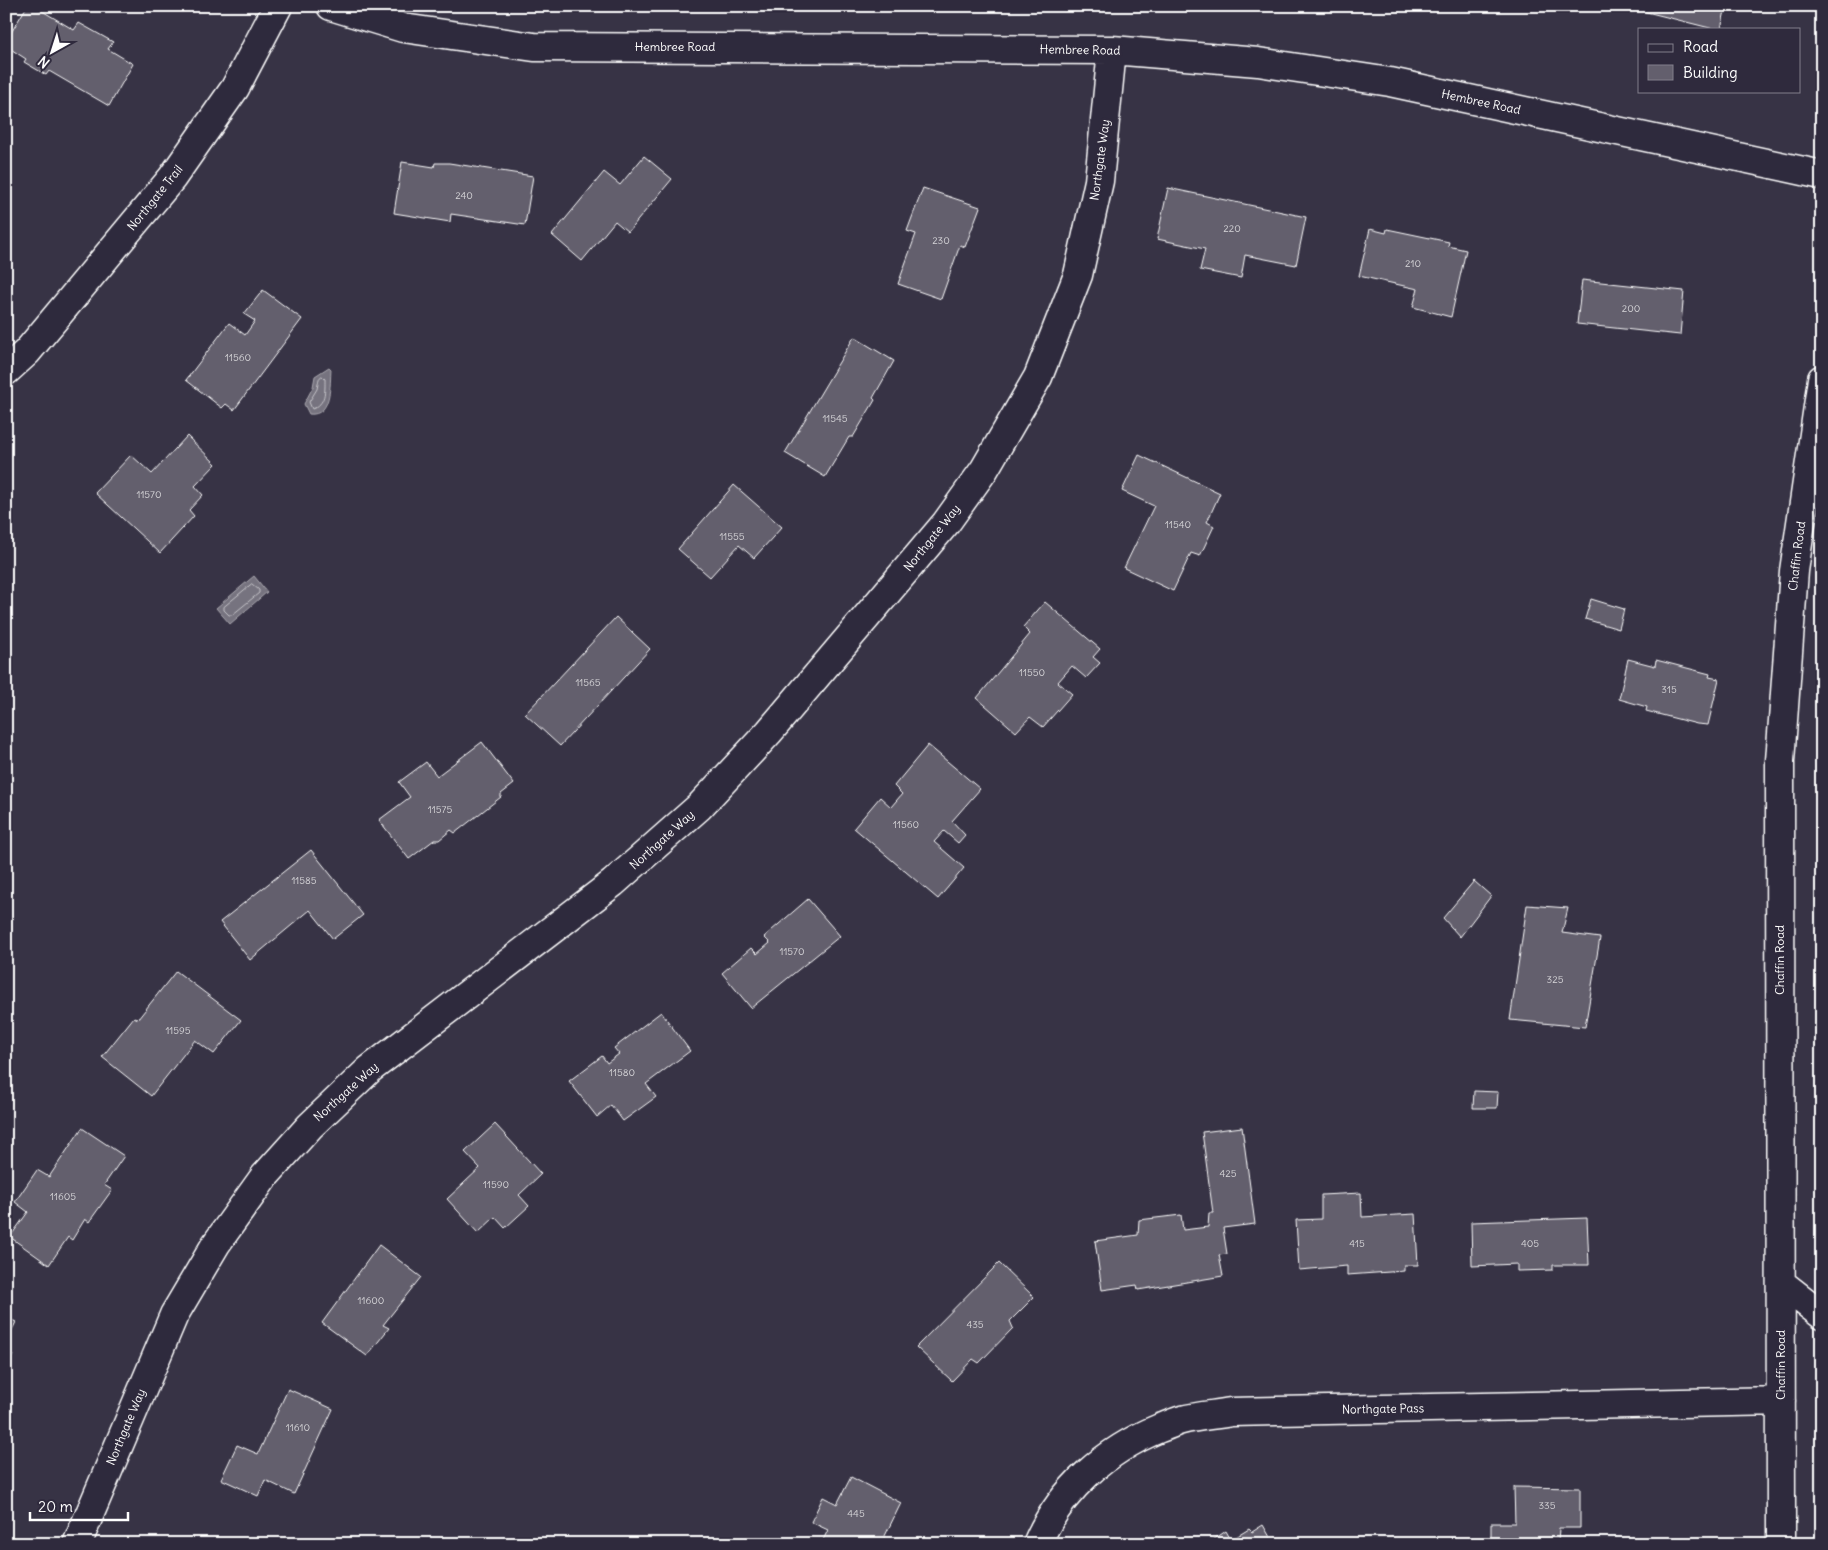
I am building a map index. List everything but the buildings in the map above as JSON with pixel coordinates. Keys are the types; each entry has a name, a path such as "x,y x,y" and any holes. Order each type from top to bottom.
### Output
{"street":[{"name":"Northgate Trail","path":"6,371 27,352 172,178 235,88 278,6"},
{"name":"Hembree Road","path":"331,6 403,28 534,47 1112,50 1258,62 1390,82 1822,176"},
{"name":"Northgate Way","path":"77,1544 174,1315 216,1244 264,1178 310,1126 370,1069 613,883 700,807 794,702 946,523 984,470 1038,377 1078,275 1099,181 1112,50"},
{"name":"Chaffin Road","path":"1781,1544 1780,762 1794,571 1822,381"},
{"path":"1780,1283 1822,1315"},
{"name":"Northgate Pass","path":"1037,1544 1044,1527 1069,1491 1100,1461 1137,1438 1180,1420 1231,1412 1781,1402"}],"water":[{"path":"329,367 331,369 330,383 326,405 317,414 309,414 304,404 313,387 315,376"},
{"path":"254,576 267,592 230,624 216,608"}]}
